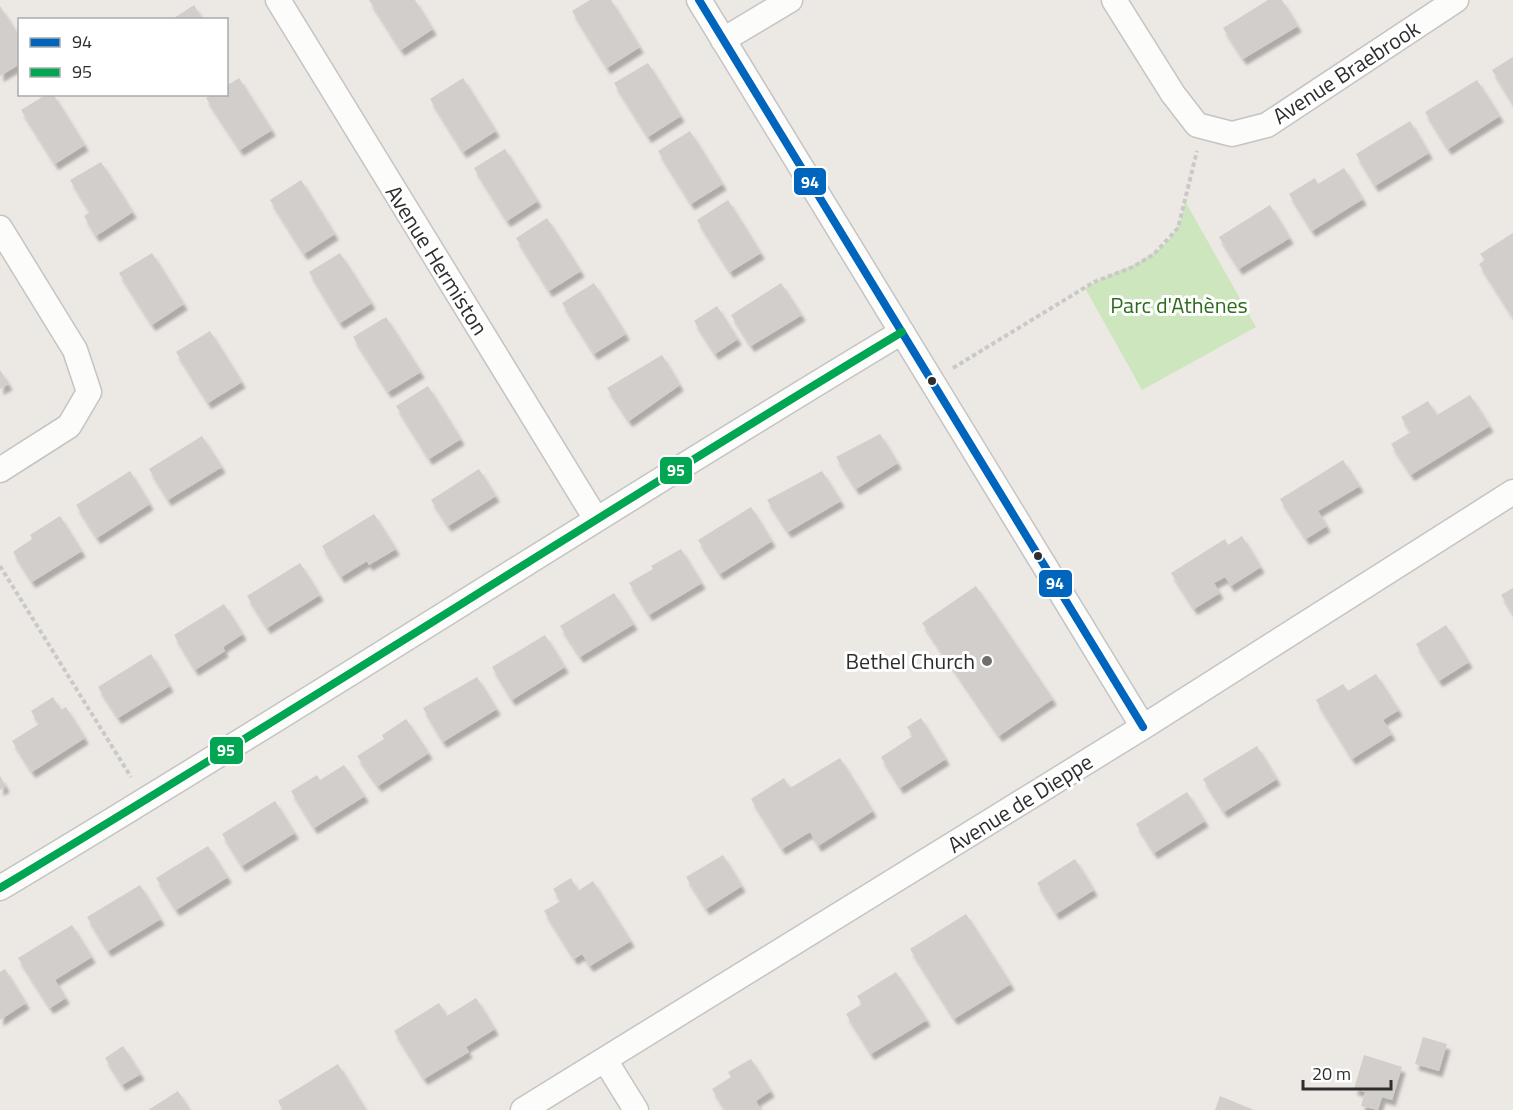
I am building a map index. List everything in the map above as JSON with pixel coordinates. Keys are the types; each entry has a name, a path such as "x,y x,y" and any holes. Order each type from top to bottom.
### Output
{"street":[{"name":"Avenue Hermiston","path":"278,0 596,519"},
{"path":"699,0 1143,727"},
{"path":"723,40 790,0"},
{"name":"Avenue Braebrook","path":"1114,0 1173,94 1197,125 1232,134 1267,125 1456,0"},
{"path":"0,228 75,351 89,392 69,426 0,470"},
{"path":"0,888 146,801 596,519 902,332"},
{"name":"Avenue de Dieppe","path":"523,1110 1143,727 1513,492"},
{"path":"605,1060 636,1110"}],"path":[{"path":"952,368 1094,282 1133,267 1154,254 1178,228 1197,151"},
{"path":"0,566 132,779"}],"green space":[{"name":"Parc d'Athènes","path":"1185,201 1256,327 1142,390 1085,288 1136,264 1159,249 1169,240 1179,225"}],"building":[{"path":"369,0 415,0 433,29 401,50"},
{"path":"590,0 611,0 640,47 607,68 572,11"},
{"path":"1268,0 1282,0 1298,26 1243,59 1223,28"},
{"path":"194,5 202,18 174,18"},
{"path":"0,6 18,34 18,65 0,76"},
{"path":"1513,57 1513,104 1492,70"},
{"path":"648,63 681,116 648,137 614,83"},
{"path":"239,78 272,130 240,150 206,98 228,96 228,85"},
{"path":"463,78 496,131 463,152 430,99"},
{"path":"1477,80 1500,116 1448,149 1425,112"},
{"path":"44,96 54,96 85,145 55,164 21,110"},
{"path":"1410,121 1429,153 1375,186 1356,154"},
{"path":"690,131 723,184 691,204 658,151"},
{"path":"505,149 538,201 507,221 474,168"},
{"path":"101,162 133,212 96,236 84,216 90,212 70,180"},
{"path":"1344,168 1363,199 1312,231 1289,194 1315,178 1318,184"},
{"path":"301,180 335,234 304,254 270,200"},
{"path":"728,200 761,253 730,272 697,220"},
{"path":"1270,205 1290,238 1239,269 1219,237"},
{"path":"547,218 581,271 549,291 516,238"},
{"path":"1513,233 1513,317 1479,264 1485,260 1480,254"},
{"path":"152,253 184,304 152,325 119,273"},
{"path":"340,253 372,303 340,323 309,272"},
{"path":"594,283 626,334 594,354 562,303"},
{"path":"781,283 802,315 751,346 731,315"},
{"path":"717,306 738,339 715,354 694,321"},
{"path":"386,317 421,372 388,392 353,337"},
{"path":"210,331 242,382 208,403 176,352"},
{"path":"662,355 680,385 629,421 607,388"},
{"path":"0,370 9,384 0,389"},
{"path":"428,386 461,439 429,459 396,406"},
{"path":"1470,395 1490,426 1411,475 1391,444 1411,432 1401,417 1428,401 1437,415"},
{"path":"880,434 898,463 856,489 836,457"},
{"path":"202,436 222,467 168,500 149,469"},
{"path":"1343,460 1360,486 1318,511 1327,526 1306,539 1280,499"},
{"path":"479,469 496,496 448,526 431,500"},
{"path":"130,471 150,504 97,538 76,505"},
{"path":"822,471 841,501 788,532 767,500"},
{"path":"751,507 772,541 720,574 698,540"},
{"path":"374,514 396,549 369,565 367,561 341,577 322,546"},
{"path":"60,516 82,551 32,582 13,552 32,539 30,535"},
{"path":"1242,536 1261,567 1231,586 1225,577 1214,583 1220,593 1194,609 1171,573 1225,539 1228,545"},
{"path":"681,549 702,583 649,615 629,583 653,569 651,566"},
{"path":"300,563 320,595 267,628 247,596"},
{"name":"Bethel Church","path":"976,586 1053,699 999,736 922,623"},
{"path":"1513,588 1513,614 1501,595"},
{"path":"614,593 634,624 580,657 560,626"},
{"path":"224,604 243,634 223,647 225,651 195,670 174,635"},
{"path":"1446,625 1469,662 1439,681 1416,644"},
{"path":"545,635 565,667 512,700 492,667"},
{"path":"151,654 170,686 118,718 98,687"},
{"path":"1376,674 1399,710 1383,720 1392,734 1352,759 1316,700 1343,684 1348,691"},
{"path":"477,677 497,709 443,742 423,708"},
{"path":"53,697 61,710 66,707 85,738 32,772 12,741 39,724 31,711"},
{"path":"921,718 946,759 900,788 881,757 913,736 907,727"},
{"path":"406,719 429,753 378,786 357,756 384,739 382,735"},
{"path":"1257,746 1277,779 1224,812 1203,779"},
{"path":"840,758 873,811 818,846 810,832 782,849 751,799 784,778 790,788"},
{"path":"344,765 365,796 314,828 291,791 317,775 320,780"},
{"path":"0,776 6,786 0,790"},
{"path":"1187,792 1205,821 1154,853 1136,824"},
{"path":"275,801 295,833 242,866 222,834"},
{"path":"208,846 228,877 176,910 156,878"},
{"path":"723,855 742,886 706,909 686,877"},
{"path":"1075,859 1094,890 1056,914 1037,883"},
{"path":"571,878 578,891 593,881 631,941 590,966 582,954 574,959 544,911 561,901 553,889"},
{"path":"140,885 161,919 108,951 87,917"},
{"path":"966,914 1011,984 954,1019 910,949"},
{"path":"72,925 92,957 55,980 66,998 50,1008 18,958"},
{"path":"5,969 26,1003 0,1020 0,972"},
{"path":"896,972 927,1020 871,1054 846,1014 862,1004 857,996"},
{"path":"476,998 495,1029 466,1047 469,1052 424,1079 394,1031 439,1003 447,1016"},
{"path":"1423,1037 1447,1044 1439,1071 1415,1064"},
{"path":"123,1046 141,1074 122,1085 105,1058"},
{"path":"1364,1055 1402,1067 1392,1100 1382,1097 1378,1110 1361,1106 1365,1092 1354,1089"},
{"path":"751,1059 771,1091 756,1101 761,1110 725,1110 712,1089 731,1077 728,1072"},
{"path":"338,1064 366,1110 283,1110 278,1101"},
{"path":"178,1091 190,1110 148,1110"},
{"path":"1220,1096 1254,1110 1215,1110"}],"transit line":[{"name":"94","path":"699,0 1143,727"},
{"name":"95","path":"0,888 902,332"}],"place":[{"name":"Bethel Church","path":"987,661"}]}
